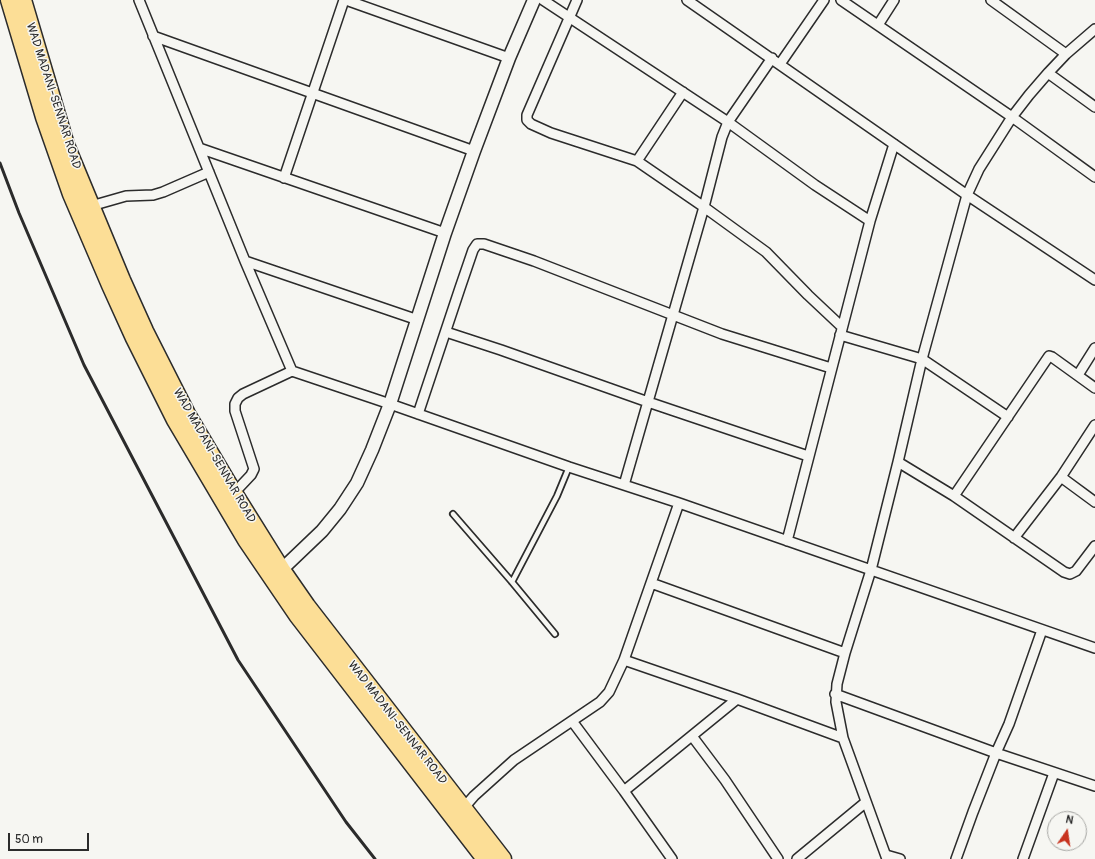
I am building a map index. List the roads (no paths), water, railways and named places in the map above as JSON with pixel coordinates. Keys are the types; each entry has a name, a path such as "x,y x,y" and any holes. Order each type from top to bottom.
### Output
{"highway":[{"name":"WAD MADANI-SENNAR ROAD","path":"9,0 54,149 110,285 155,380 176,420 238,527 335,644 459,814 485,859"},
{"name":"WAD MADANI-SENNAR ROAD","path":"23,0 66,145 122,280 165,372 187,414 234,493 277,574"},
{"name":"WAD MADANI-SENNAR ROAD","path":"459,814 503,859"}],"street":[{"path":"139,0 245,261 292,371"},
{"path":"284,178 345,0 509,58"},
{"path":"277,574 322,531 357,483 372,450 390,404 445,234 474,151 509,58 534,0"},
{"path":"543,0 728,122 815,185 870,221"},
{"path":"577,0 527,115 527,120 531,124 551,133 637,161 766,252 841,331 922,359 1008,417"},
{"path":"687,0 968,195 1095,280"},
{"path":"780,64 824,0"},
{"path":"841,0 1012,117 1095,177"},
{"path":"878,25 894,0"},
{"path":"996,1 1066,54"},
{"path":"900,859 886,857 866,802 843,738 835,694 837,684 871,570 922,359 968,195 979,169 1012,117 1048,73 1066,54 1095,29"},
{"path":"153,36 474,151"},
{"path":"624,484 704,207 722,137 728,122 772,58"},
{"path":"1048,73 1095,107"},
{"path":"637,161 683,92"},
{"path":"787,541 870,221 894,144"},
{"path":"199,148 445,234"},
{"path":"91,206 126,196 163,192 209,172"},
{"path":"418,414 470,258 477,244 484,244 534,261 722,334 831,368"},
{"path":"245,261 418,320"},
{"path":"446,332 808,456"},
{"path":"1078,375 1095,348"},
{"path":"954,496 1049,356 1095,388"},
{"path":"234,493 254,470 235,411 235,404 238,398 243,394 292,371 569,467 624,484 1095,648"},
{"path":"1014,538 1061,477 1095,425"},
{"path":"898,462 954,496 1064,572 1070,574 1076,571 1095,546"},
{"path":"1061,477 1095,502"},
{"path":"459,814 474,796 514,760 600,702 609,692 624,660 679,503"},
{"path":"651,583 845,653"},
{"path":"956,859 996,753 1009,724 1042,630"},
{"path":"624,660 843,738"},
{"path":"835,694 996,753 1095,786"},
{"path":"624,791 737,699"},
{"path":"572,721 672,859"},
{"path":"692,736 778,859"},
{"path":"1023,859 1054,772"},
{"path":"797,859 866,802"}],"lane":[{"path":"512,582 553,502 569,467"},
{"path":"453,514 555,634"}],"railway":[{"path":"0,163 19,213 84,365 238,660 346,822 375,859"}]}
